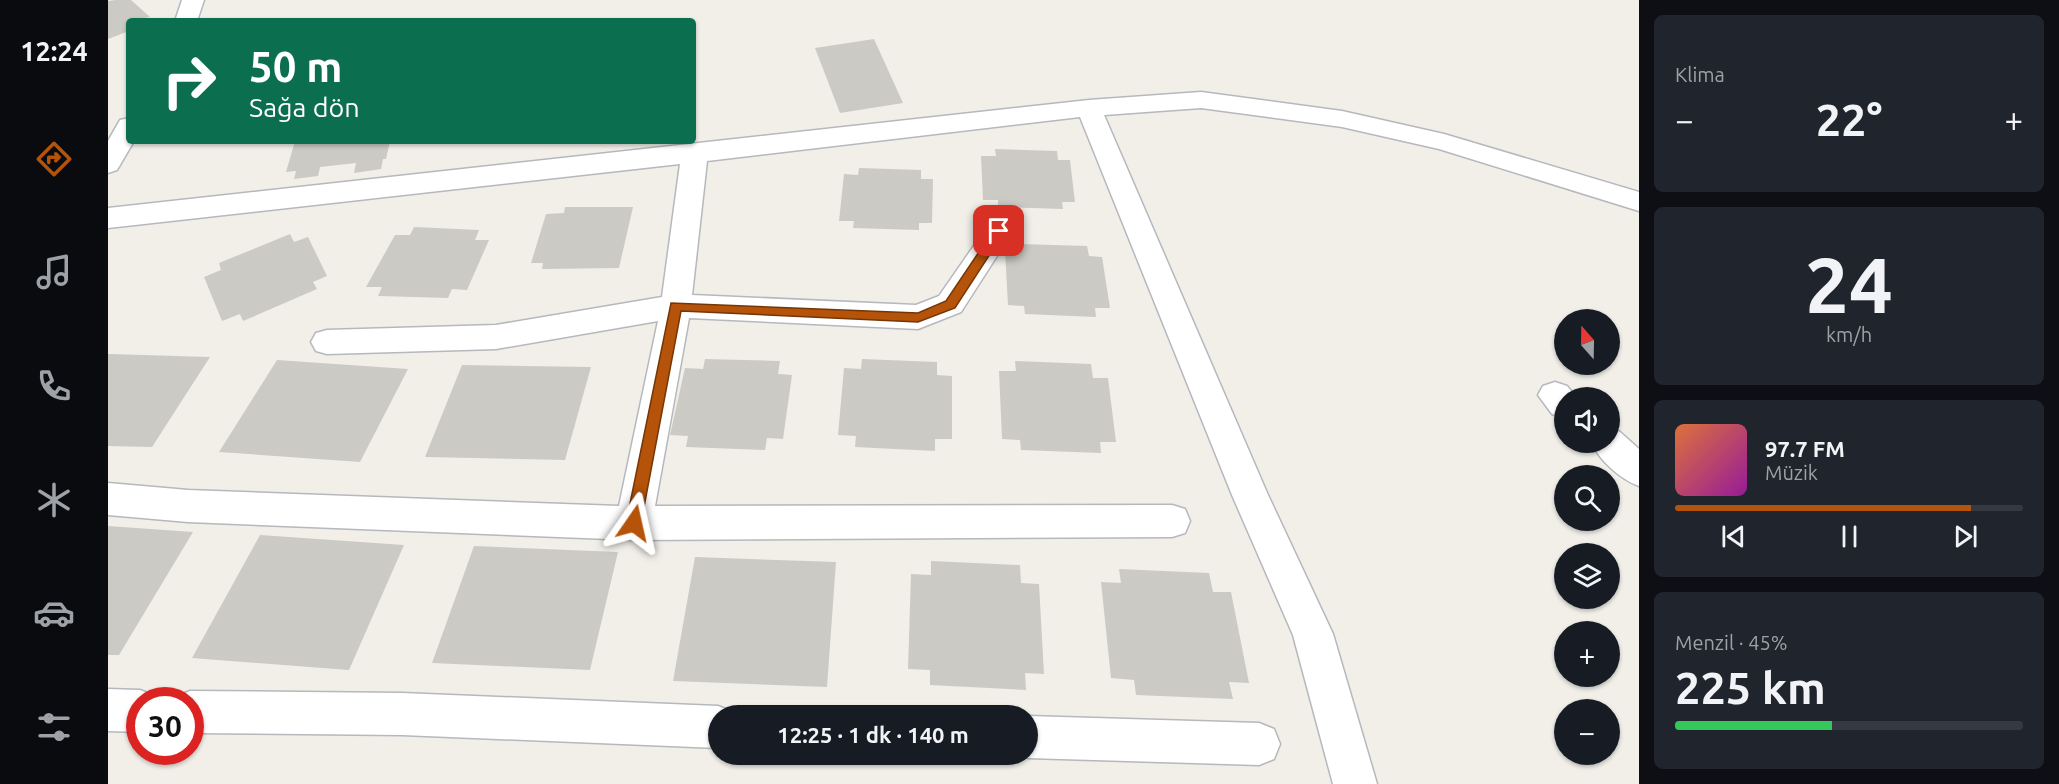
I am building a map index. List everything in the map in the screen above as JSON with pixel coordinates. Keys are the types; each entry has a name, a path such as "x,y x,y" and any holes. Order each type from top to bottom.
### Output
{"street":[{"path":"187,18 194,0"},
{"path":"108,218 695,154 1089,108 1201,100 1342,120 1444,142 1639,202"},
{"path":"1089,108 1250,495 1313,634 1355,784"},
{"path":"108,164 126,131"},
{"path":"634,523 676,306 695,154"},
{"path":"327,342 496,336 676,306 918,317 950,304 999,231"},
{"path":"1620,453 1639,471"},
{"path":"108,499 188,506 634,523 1172,521"},
{"path":"108,710 126,711"},
{"path":"204,712 402,714 708,727"},
{"path":"1038,737 1259,744"}],"building":[{"path":"131,0 150,17 126,18 126,32 108,39 108,1"},
{"path":"874,39 903,103 840,113 815,48"},
{"path":"294,144 389,144 381,169 354,173 356,163 320,167 318,176 294,179 296,171 286,172"},
{"path":"995,149 1057,151 1058,160 1070,160 1075,202 1062,202 1063,209 998,207 998,200 983,200 981,156 996,156"},
{"path":"859,168 921,170 921,179 933,179 932,223 919,223 919,230 853,228 854,221 839,221 844,174 858,175"},
{"path":"565,207 633,207 619,268 542,269 543,263 531,263 546,214 564,213"},
{"path":"414,227 479,230 475,240 489,240 467,290 452,289 448,298 378,296 382,287 366,287 395,235 410,235"},
{"path":"290,234 294,242 308,237 327,276 313,282 317,289 243,321 240,314 222,321 204,277 221,270 219,263"},
{"path":"1020,244 1087,246 1089,256 1102,257 1110,308 1095,308 1096,317 1025,314 1024,306 1008,305 1005,251 1020,252"},
{"path":"108,354 210,357 152,447 108,446"},
{"path":"705,359 780,361 778,374 792,375 783,439 767,438 765,450 686,447 688,436 670,435 685,368 703,369"},
{"path":"862,359 937,362 937,375 952,376 952,439 935,439 935,451 855,447 856,436 838,435 844,368 861,369"},
{"path":"277,360 408,369 360,462 219,452"},
{"path":"1015,361 1091,364 1093,378 1108,378 1116,442 1100,442 1101,453 1021,450 1020,440 1002,439 999,371 1016,371"},
{"path":"462,365 591,367 565,460 425,457"},
{"path":"108,526 193,532 119,655 108,655"},
{"path":"260,535 404,545 349,670 192,658"},
{"path":"474,546 618,552 590,670 432,663"},
{"path":"695,557 836,562 827,687 673,681"},
{"path":"931,561 1020,565 1021,583 1039,584 1044,674 1025,673 1026,690 930,685 930,670 908,669 911,574 931,575"},
{"path":"1119,569 1209,573 1213,592 1231,592 1249,683 1229,682 1233,699 1136,695 1134,680 1111,678 1101,582 1121,583"}],"route":[{"path":"634,523 676,306 918,317 950,304 999,231"}]}
